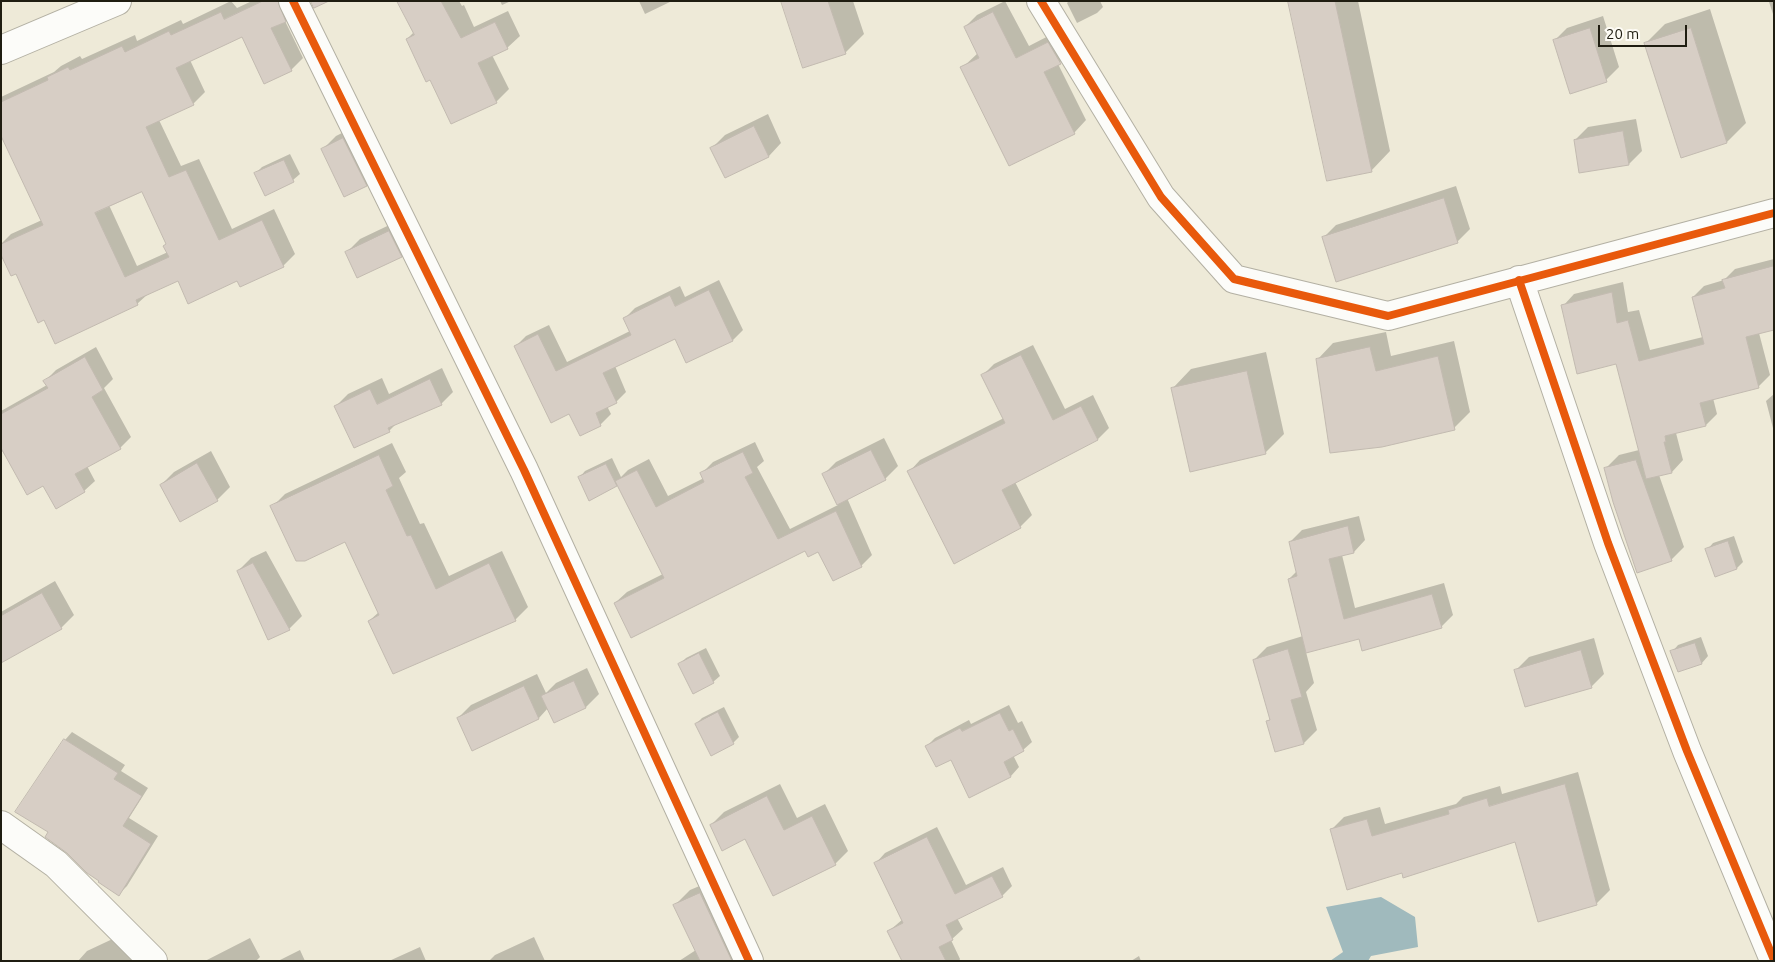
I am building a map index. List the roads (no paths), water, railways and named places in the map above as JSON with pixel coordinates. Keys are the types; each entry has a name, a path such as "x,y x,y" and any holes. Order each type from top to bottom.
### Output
{"street":[{"path":"1,50 116,1"},
{"path":"293,1 524,470 749,961"},
{"path":"1041,1 1161,197 1234,279 1388,316 1774,213"},
{"path":"1519,280 1608,543 1687,751 1774,960"},
{"path":"1,825 56,864 153,961"}],"water":[{"path":"1381,897 1415,917 1418,947 1371,956 1368,961 1330,961 1343,952 1326,907"}]}
